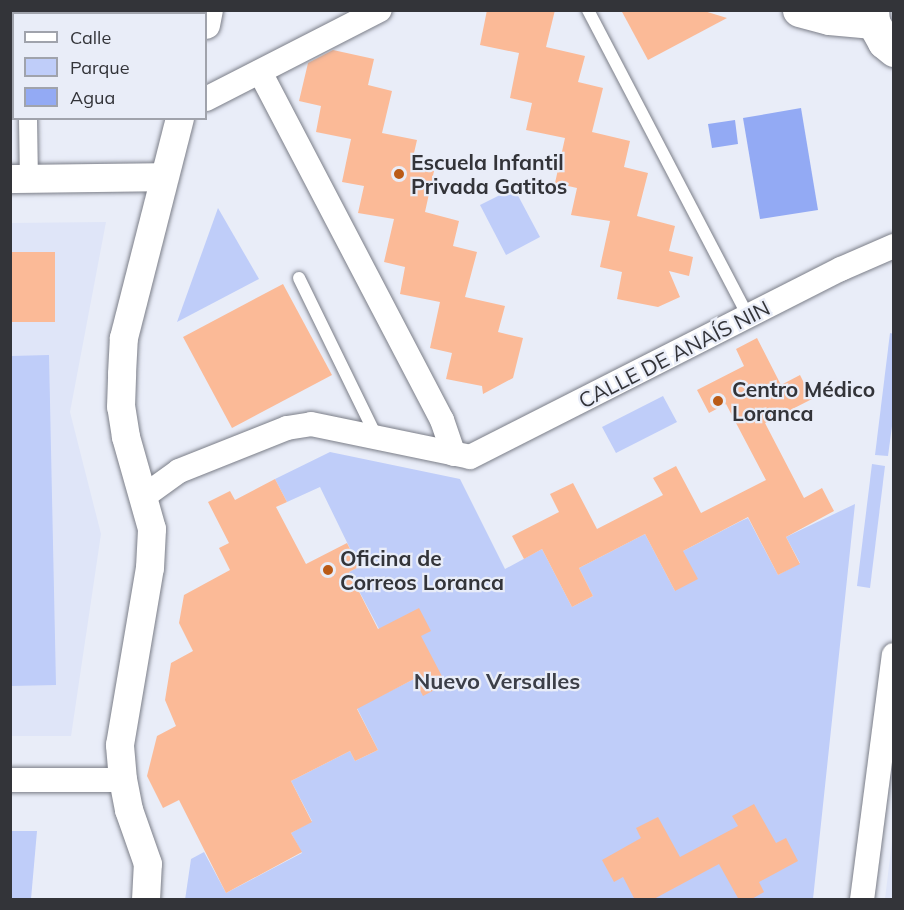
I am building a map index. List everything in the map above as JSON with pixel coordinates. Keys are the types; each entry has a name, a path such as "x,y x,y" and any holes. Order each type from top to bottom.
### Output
{"main road":[{"path":"799,10 829,18 872,16 884,42 894,50"}],"street":[{"path":"207,98 380,10"},
{"path":"260,72 442,420 454,454"},
{"path":"28,120 20,179 164,177"},
{"path":"146,900 148,864 129,810 123,780 120,745 152,550 152,529 126,437 121,407 124,347 179,120"},
{"name":"CALLE DE ANAÍS NIN","path":"142,497 179,471 287,428 311,424 470,457 748,316 894,246"},
{"path":"862,900 894,655"},
{"path":"10,780 123,780"}],"lane":[{"path":"588,10 748,316"},
{"path":"299,278 377,438"}],"shaded area":[{"path":"106,222 70,412 101,534 71,736 11,736 10,223"},
{"path":"893,833 893,899 885,899"}],"green space":[{"path":"514,188 540,237 506,255 480,205"},
{"path":"218,208 259,279 177,322"},
{"path":"890,333 894,334 894,411 888,456 875,455"},
{"path":"49,355 56,685 11,686 11,356"},
{"path":"663,396 677,422 616,453 602,427"},
{"path":"330,452 460,479 505,569 542,549 572,607 593,596 579,568 645,534 675,591 683,551 741,521 748,518 778,575 800,563 786,537 855,504 813,899 185,900 191,859 204,852 226,893 302,853 291,833 312,821 291,781 350,751 355,761 378,750 357,708 414,679 435,690 379,629 349,572 359,567 320,487 287,502 275,479"},
{"path":"872,464 885,466 870,588 857,586"},
{"path":"10,831 37,831 31,899 11,899"}],"water":[{"path":"801,108 818,210 760,219 743,118"},
{"path":"735,120 738,144 712,148 708,124"}],"building":[{"path":"487,10 555,10 546,47 585,56 578,82 603,88 592,132 630,141 624,167 648,173 637,216 675,226 669,251 693,257 689,276 669,271 680,297 658,307 617,299 622,272 600,267 610,221 571,215 577,188 555,183 565,138 526,130 532,103 510,98 519,53 480,45"},
{"path":"621,10 701,10 727,18 648,60"},
{"path":"333,50 374,59 368,85 392,91 382,133 417,140 411,166 434,171 425,212 459,221 453,246 477,252 465,297 505,306 498,332 523,338 513,378 483,394 482,386 446,379 452,353 430,348 440,302 400,294 405,267 384,262 394,219 358,213 364,186 342,182 351,139 316,132 321,106 299,101 308,63"},
{"path":"10,252 55,252 55,322 10,322"},
{"path":"283,284 332,375 232,428 183,337"},
{"path":"757,338 781,385 800,375 812,399 765,423 804,498 822,488 834,511 786,537 800,564 778,575 748,517 683,551 698,579 675,591 645,534 579,568 593,596 572,607 542,549 524,559 512,536 559,512 550,494 573,483 597,529 663,495 653,478 676,466 701,513 766,480 726,404 709,413 697,390 744,366 736,349"},
{"path":"275,479 287,502 276,507 306,564 347,543 359,567 349,572 378,629 419,608 431,631 421,636 446,684 423,696 414,679 357,709 378,750 355,761 350,751 291,781 312,822 291,833 302,852 226,893 179,800 163,808 147,776 157,736 176,726 165,700 171,663 193,651 179,623 184,595 230,570 219,548 229,543 208,502 230,491 235,500"},
{"path":"754,804 776,843 786,838 798,861 759,882 764,892 750,900 739,900 719,864 652,900 635,900 623,877 614,882 602,860 641,838 636,828 658,817 680,857 738,826 732,816"}],"place":[{"name":"Escuela Infantil Privada Gatitos","path":"399,174"},
{"name":"Centro Médico Loranca","path":"718,401"},
{"name":"Oficina de Correos Loranca","path":"328,570"}],"district":[{"name":"Nuevo Versalles","path":"497,682"}]}
